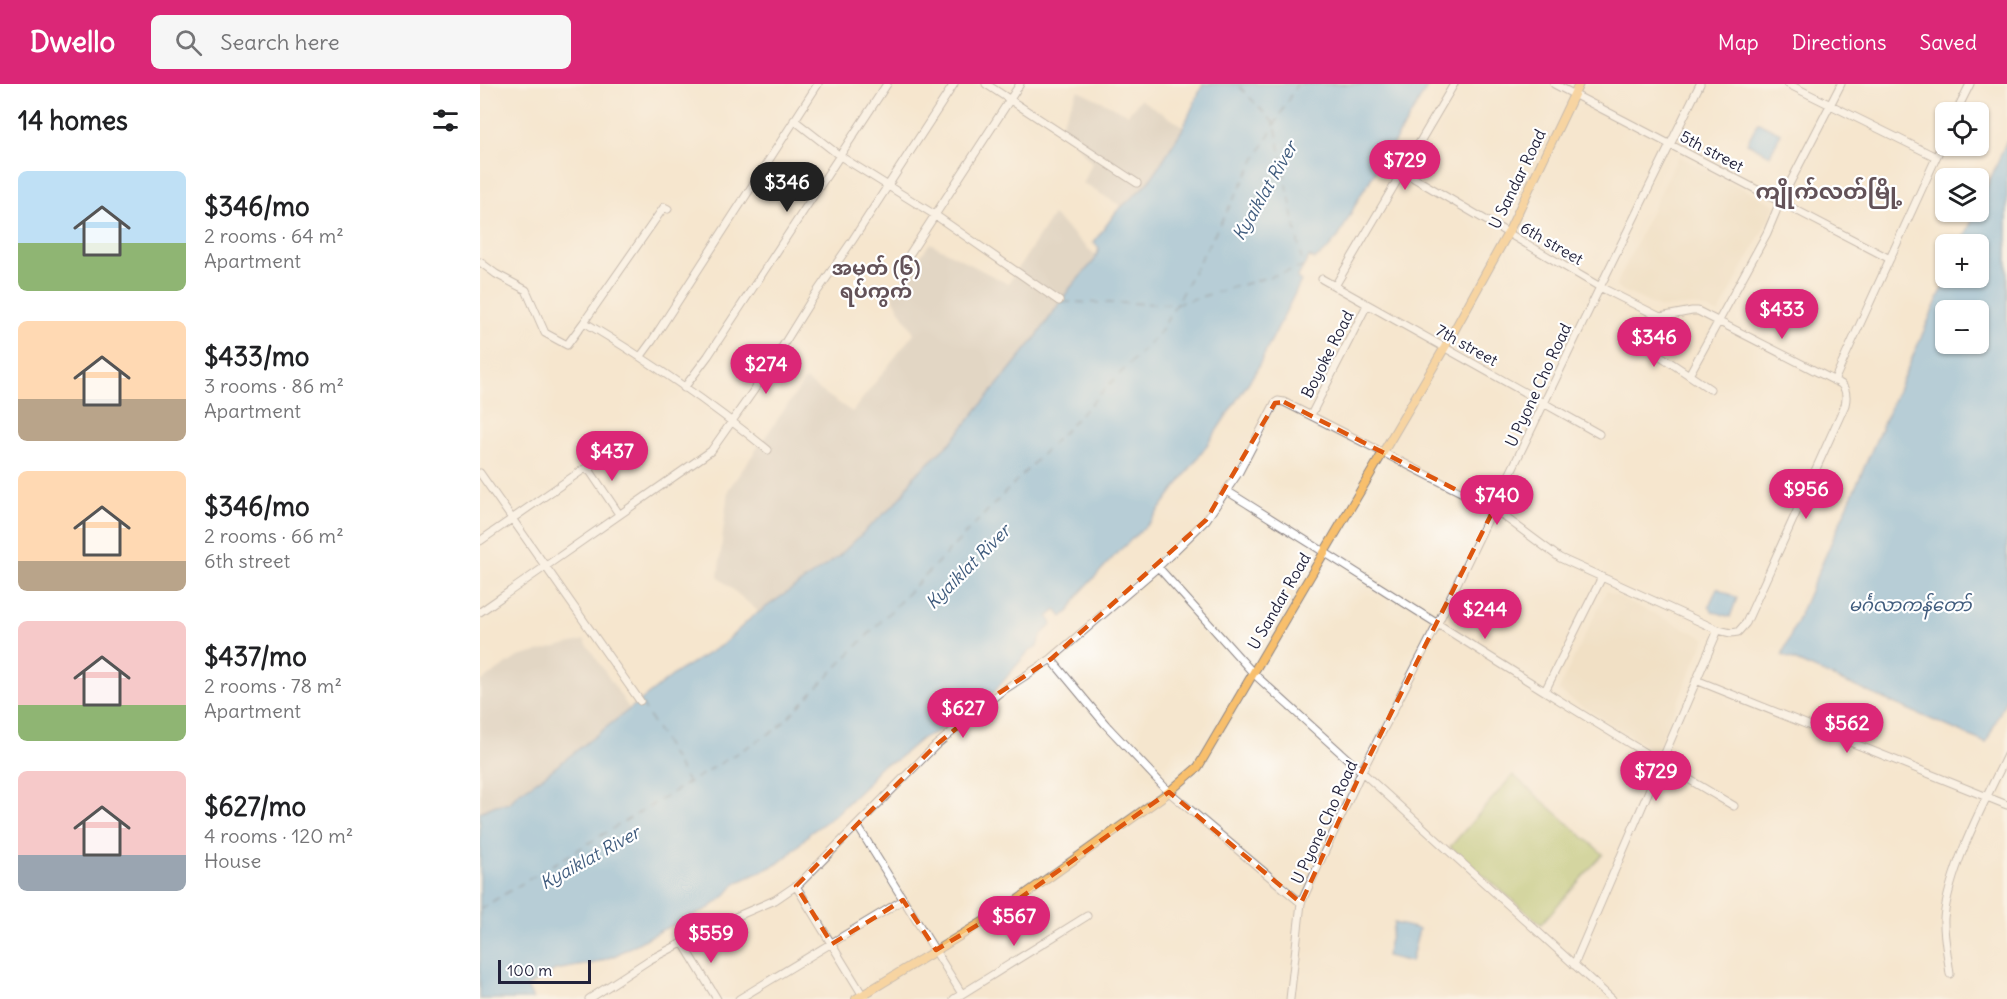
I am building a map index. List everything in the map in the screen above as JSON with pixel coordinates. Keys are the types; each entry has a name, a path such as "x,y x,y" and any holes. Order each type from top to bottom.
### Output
{"main road":[{"name":"U Sandar Road","path":"861,998 1009,906 1168,792 1198,767 1445,347 1508,233 1579,84"}],"street":[{"path":"641,356 818,84"},
{"path":"684,388 708,356 887,84"},
{"path":"480,612 711,451 766,373 810,302 954,84"},
{"path":"986,84 1137,183"},
{"path":"909,255 1020,84"},
{"name":"Boyoke Road","path":"1335,286 1454,84"},
{"name":"5th street","path":"1554,84 1890,259"},
{"name":"U Pyone Cho Road","path":"1290,999 1301,903 1360,773 1437,625 1700,84"},
{"path":"1788,84 1936,157 1834,381"},
{"path":"1689,375 1767,233 1780,202 1841,84"},
{"path":"1960,102 1968,84"},
{"path":"795,120 840,156 935,215 1059,302"},
{"name":"6th street","path":"1402,171 1600,286 1660,317"},
{"path":"480,262 496,274 526,290 545,333 567,345 664,207 668,210"},
{"name":"7th street","path":"1322,279 1599,434"},
{"name":"Boyoke Road","path":"1311,416 1367,304"},
{"path":"589,999 649,960 719,924 775,900 796,886 935,746 999,693 1051,659 1158,567 1206,520 1227,491 1276,402 1281,401 1494,509 1560,558 1718,630 1735,633 1746,623 1845,405 1846,398 1841,384 1719,321 1695,311 1660,317 1655,344 1656,353 1710,389"},
{"path":"584,322 641,356 768,450"},
{"path":"480,541 584,469 590,471 620,514"},
{"path":"480,473 640,700"},
{"path":"1227,491 1437,625 1734,806"},
{"path":"1158,567 1254,674 1360,773 1612,999"},
{"path":"1545,691 1602,577"},
{"path":"1574,965 1718,630"},
{"path":"1051,659 1106,725 1168,792 1301,903"},
{"path":"1696,680 2007,805"},
{"path":"1950,974 1944,919 1953,879 1973,826 2007,755"},
{"path":"857,825 962,994"},
{"path":"796,886 832,944 861,998"},
{"path":"739,999 903,900"},
{"path":"954,999 1087,916"},
{"path":"683,943 717,999"}],"highlighted area":[{"path":"1284,402 1494,509 1361,773 1301,903 1169,792 1009,906 936,950 903,900 832,944 796,886 935,746 999,693 1051,659 1206,520 1275,403"}],"shaded area":[{"path":"1078,90 1128,114 1140,99 1192,132 1129,211 1083,183 1092,163 1060,126"},
{"path":"1678,156 1776,205 1719,314 1695,305 1660,308 1615,287"},
{"path":"1053,215 1103,263 873,557 767,619 718,577 728,490 805,380 852,412 914,333 892,296 930,243 1008,284"},
{"path":"1606,591 1706,638 1656,752 1558,691"},
{"path":"584,640 638,722 480,825 480,682 518,657"}],"green space":[{"path":"1513,775 1603,854 1541,924 1450,847"}],"water":[{"name":"Kyaiklat River","path":"1203,84 1429,84 1360,196 1339,236 1326,251 1315,259 1309,257 1297,278 1301,281 1256,371 1203,451 1150,522 1080,593 1069,611 1062,617 1056,610 1048,617 1052,624 1042,634 1037,646 1028,652 994,692 935,733 921,739 895,761 878,768 869,782 834,816 810,833 777,864 736,883 724,897 709,908 616,955 595,963 555,970 527,987 533,999 480,999 480,812 496,805 510,803 517,794 544,776 677,672 722,645 752,617 839,556 892,507 914,476 951,442 1037,336 1070,288 1094,261 1099,249 1094,242 1116,212 1149,182 1182,130"},
{"path":"1758,122 1781,133 1770,155 1747,143"},
{"name":"မင်္ဂလာကန်တော်","path":"2007,140 2007,697 1986,743 1782,655 1935,305 1935,354 1989,354 1989,300 1937,300 1943,288 1989,288 1989,234 1966,234 1971,222 1989,222 1989,182"},
{"path":"1717,588 1737,598 1730,617 1712,611 1709,606"},
{"path":"1394,923 1419,929 1411,962 1386,956"}],"ferry route":[{"path":"1063,302 1176,304 1303,267 1275,124 1237,84"},
{"path":"480,909 777,729 1161,331 1297,84"},
{"path":"642,704 688,783"}],"district":[{"name":"ကျိုက်လတ်မြို့","path":"1829,191"},
{"name":"အမှတ် (၆) ရပ်ကွက်","path":"876,280"}]}
